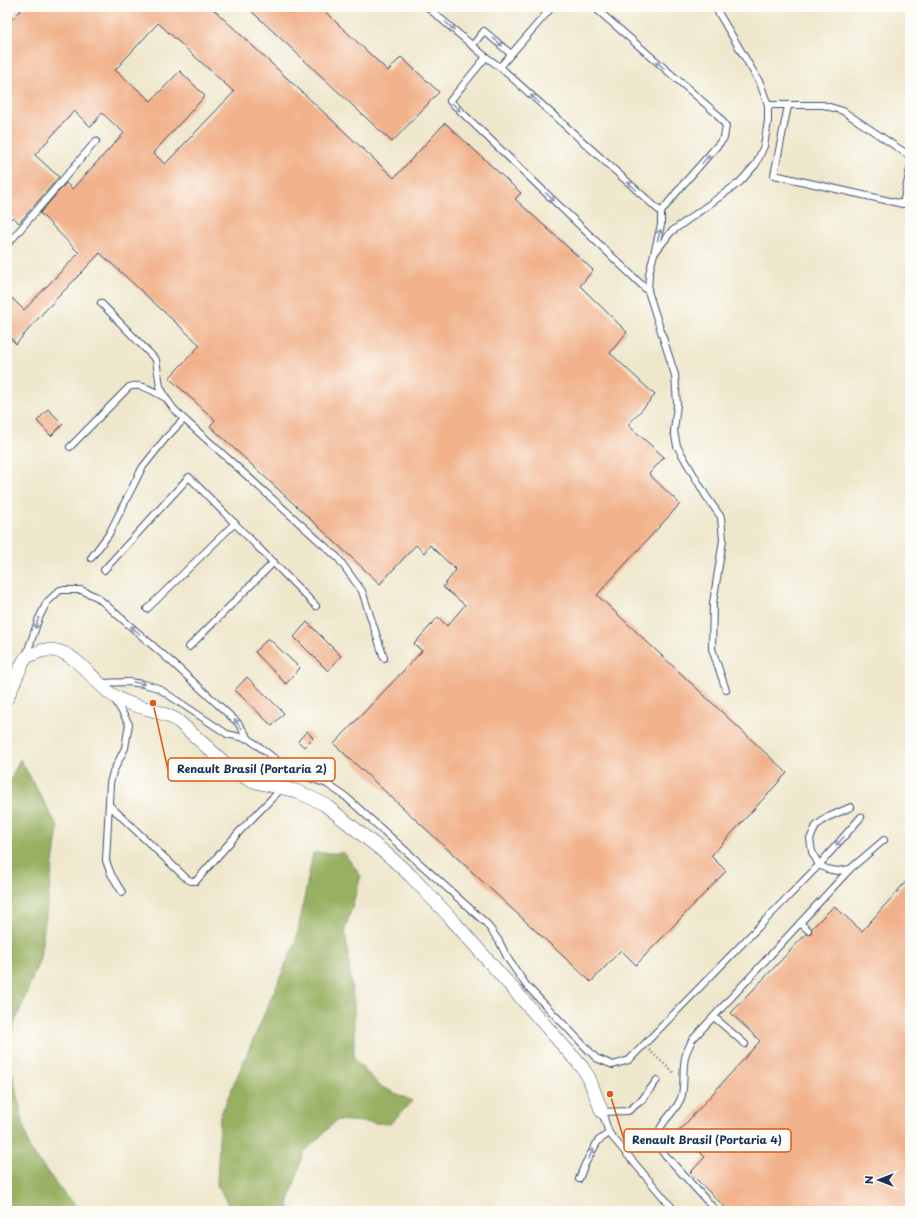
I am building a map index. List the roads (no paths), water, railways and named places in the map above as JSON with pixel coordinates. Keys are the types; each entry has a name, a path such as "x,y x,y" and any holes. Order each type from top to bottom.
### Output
{"street":[{"path":"7,698 26,658 36,653 48,650 61,652 72,658 111,694 123,700 171,716 227,765 248,779 283,787 311,797 324,804 416,881 448,915 582,1067 589,1078 602,1112"}],"lane":[{"path":"427,7 472,46 500,67 661,212"},
{"path":"500,67 552,7"},
{"path":"594,7 717,114 726,126 724,138 661,212 661,225 652,257 648,291 675,374 677,404 674,431 677,446 706,496 721,517 723,540 713,602 712,649 726,690"},
{"path":"652,257 671,232 740,182 756,164 764,146 768,121 768,105 760,83 716,7"},
{"path":"472,46 484,31 511,54"},
{"path":"486,57 450,101 648,291"},
{"path":"768,105 823,105 843,111 910,156"},
{"path":"788,106 774,175 903,204 910,169"},
{"path":"7,245 96,141"},
{"path":"101,303 156,360 160,386 173,408 338,558 362,591 384,658"},
{"path":"70,448 129,387 135,385 143,387 166,398"},
{"path":"91,558 109,534 142,468 165,439 184,419"},
{"path":"104,570 189,476 316,606"},
{"path":"147,609 235,522"},
{"path":"189,647 274,562"},
{"path":"26,658 39,618 47,602 60,590 81,590 97,597 175,665 238,723 249,739 291,771 327,784 346,797 486,923 526,985 596,1058 613,1065 629,1060 819,865 861,817"},
{"path":"100,683 128,682 158,688 227,734 249,739"},
{"path":"111,694 129,724 125,748 113,772 110,784 106,861 111,874 122,892"},
{"path":"109,805 187,879 196,881 239,832 283,787"},
{"path":"850,869 837,871 827,869 819,865 812,852 810,839 816,826 826,818 851,807"},
{"path":"716,1211 660,1149 657,1142 659,1129 676,1108 682,1096 685,1055 692,1040 800,923 850,869 884,840"},
{"path":"800,923 808,930"},
{"path":"714,1016 745,1044"},
{"path":"657,1080 642,1100 628,1110 602,1112 609,1133 675,1211"},
{"path":"579,1179 585,1164 598,1141 609,1133"}],"place":[{"name":"Renault Brasil (Portaria 2)","path":"153,703"},
{"name":"Renault Brasil (Portaria 4)","path":"610,1094"}]}
